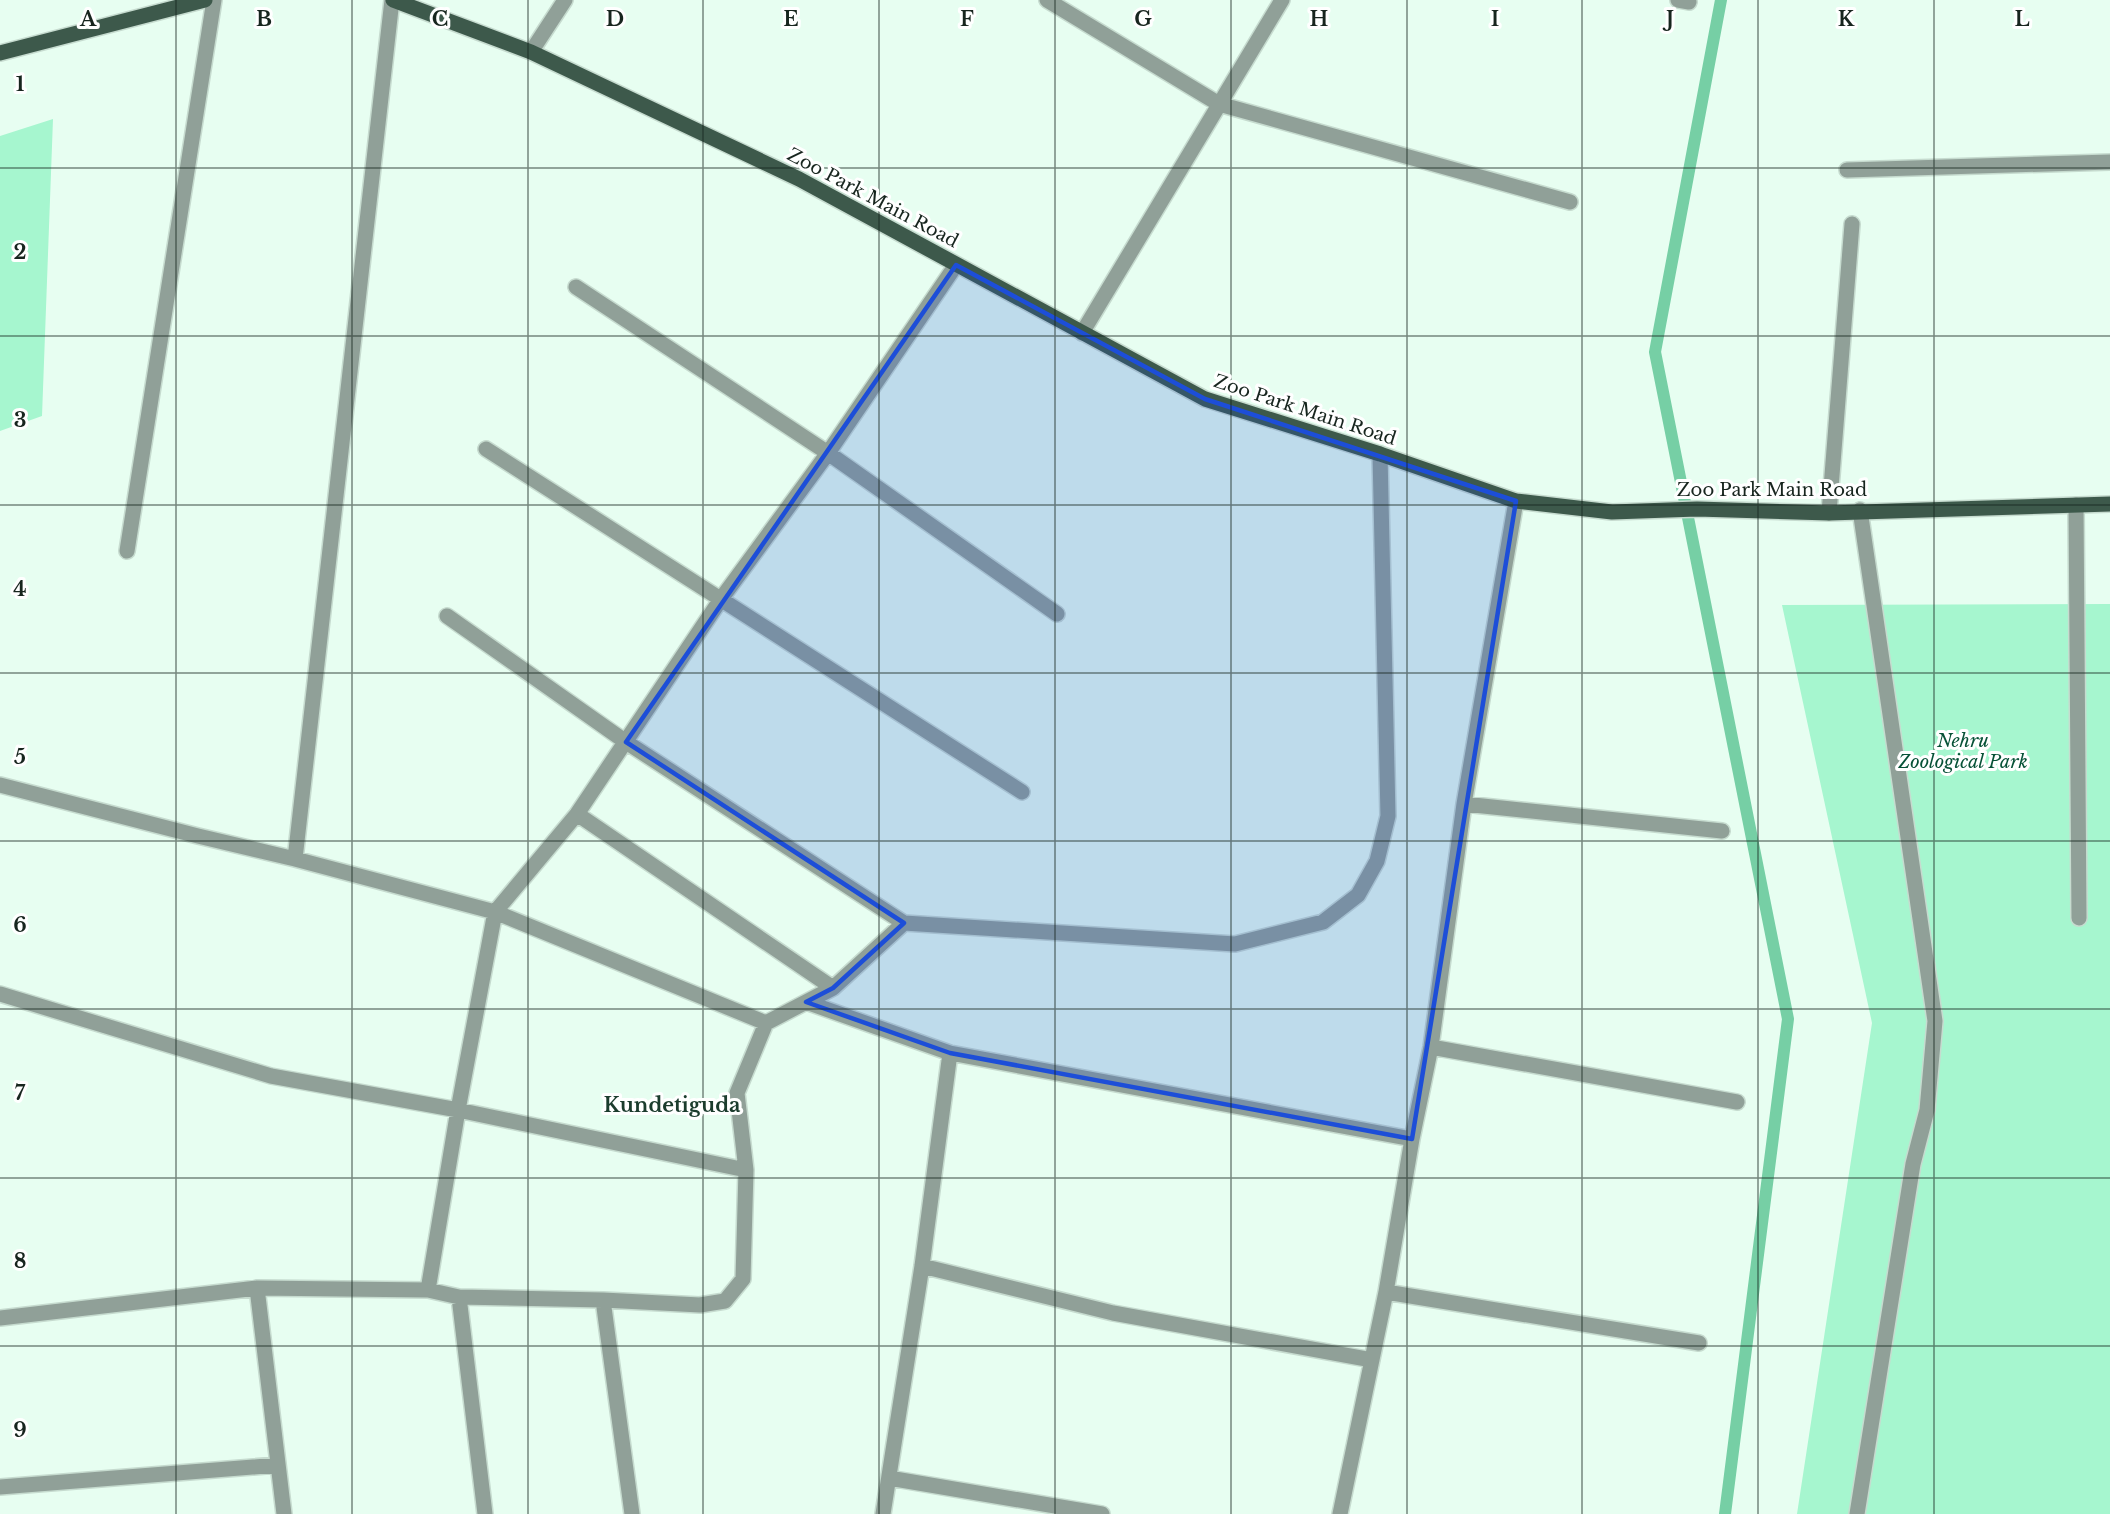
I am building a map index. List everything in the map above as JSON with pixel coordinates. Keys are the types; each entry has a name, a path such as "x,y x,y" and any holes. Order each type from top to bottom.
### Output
{"main road":[{"path":"0,53 205,0"},
{"name":"Zoo Park Main Road","path":"392,0 531,52 799,179 1205,399 1380,454 1516,501 1612,512 1710,510 1828,513 1860,510 2110,504"}],"street":[{"path":"127,551 214,0"},
{"path":"295,858 392,0"},
{"path":"531,52 565,0"},
{"path":"1047,0 1219,104 1570,202"},
{"path":"1082,333 1282,0"},
{"path":"1847,170 2110,162"},
{"path":"1828,513 1852,224"},
{"path":"428,1290 458,1110 495,912 577,814 721,599 828,453 956,265"},
{"path":"576,287 828,453 1057,614"},
{"path":"486,449 1022,792"},
{"path":"447,616 626,742 904,923 1235,944 1323,922 1358,895 1377,861 1388,816 1380,454"},
{"path":"1341,1514 1386,1292 1431,1047 1464,804 1516,501"},
{"path":"2076,505 2079,918"},
{"path":"1857,1514 1913,1164 1927,1110 1935,1021 1860,510"},
{"path":"0,785 198,836 295,858 495,912 766,1023"},
{"path":"1464,804 1722,831"},
{"path":"577,814 833,988"},
{"path":"0,1318 257,1288 428,1290 459,1297 700,1305 726,1301 743,1279 746,1170 737,1093 766,1023 833,988 904,923"},
{"path":"0,994 271,1076 458,1110 746,1170"},
{"path":"806,1002 950,1053 1413,1139"},
{"path":"1431,1047 1737,1102"},
{"path":"883,1514 922,1266 950,1053"},
{"path":"922,1266 1113,1312 1372,1360"},
{"path":"257,1288 284,1514"},
{"path":"1386,1292 1699,1343"},
{"path":"459,1297 484,1514"},
{"path":"603,1300 632,1514"},
{"path":"0,1487 278,1465"},
{"path":"889,1478 1102,1514"}],"highlighted area":[{"path":"956,265 1205,399 1516,501 1412,1139 950,1053 806,1002 833,988 904,923 626,742"}],"green space":[{"path":"53,119 42,416 0,431 0,136"},
{"name":"Nehru Zoological Park","path":"2110,604 2110,1514 1797,1514 1872,1023 1782,605"}],"waterway":[{"path":"1721,0 1655,352 1788,1019 1725,1514"}],"district":[{"name":"Kundetiguda","path":"672,1105"}]}
